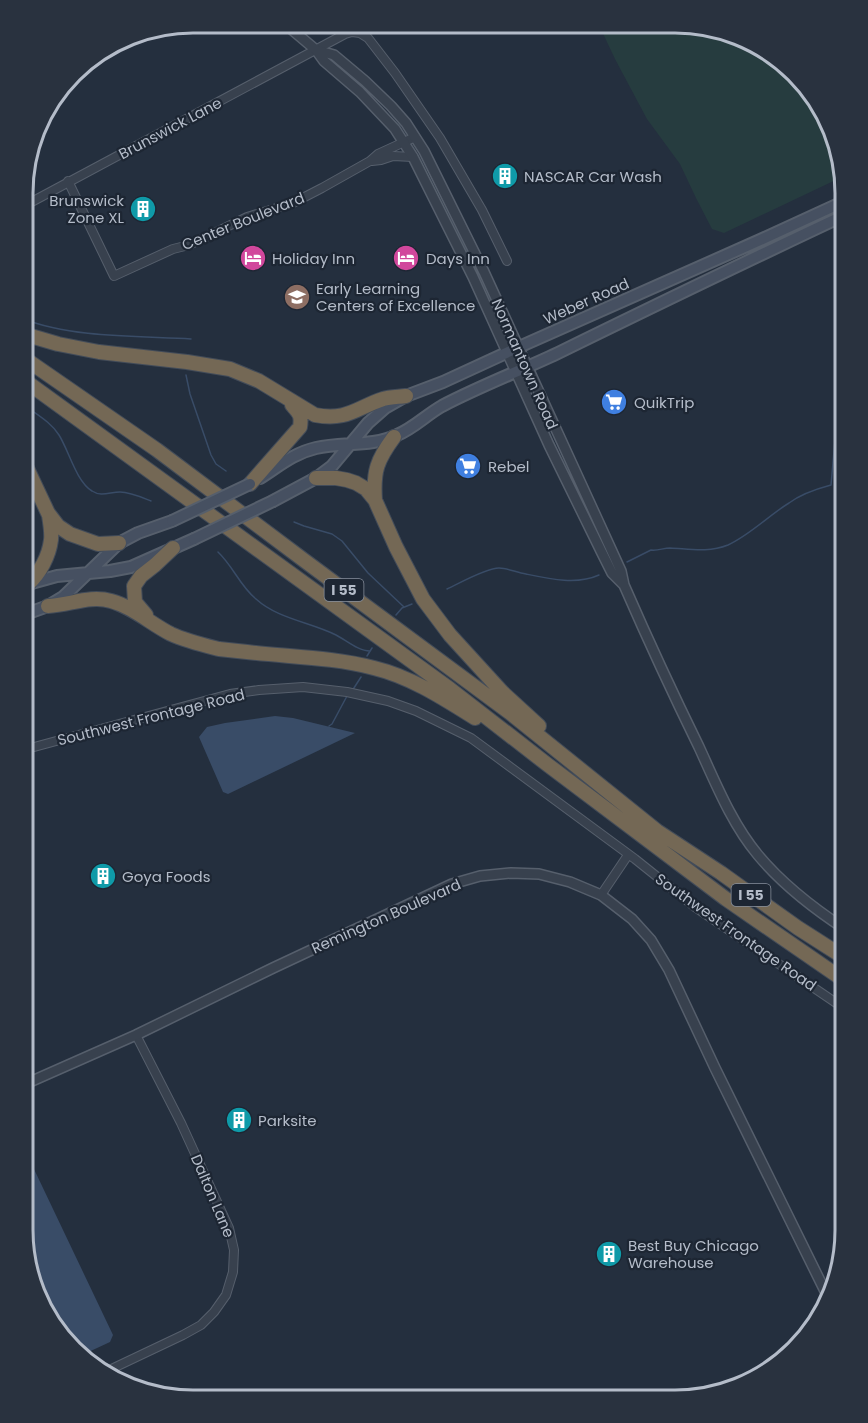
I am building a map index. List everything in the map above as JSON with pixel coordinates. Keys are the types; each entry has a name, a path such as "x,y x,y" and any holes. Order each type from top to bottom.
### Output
{"highway":[{"path":"33,337 99,352 198,363 230,369 259,381 315,415 334,417 383,399 406,396"},
{"name":"I 55","path":"33,364 158,450 509,712 657,831 835,952"},
{"name":"I 55","path":"33,387 450,688 726,899 835,974"},
{"path":"250,484 300,427 302,419 287,398"},
{"path":"375,500 373,482 376,469 393,437"},
{"path":"316,478 336,478 356,483 366,489 375,500 423,599 450,635 502,693 657,831"},
{"path":"33,481 48,513 58,526 70,534 98,544 119,543"},
{"path":"33,578 42,566 51,541 52,532 48,513"},
{"path":"156,625 135,602 134,586 141,576 173,548"},
{"path":"48,606 61,606 96,598 112,601 172,635 196,643 222,649 328,660 373,668 399,676 426,688 548,765"}],"main road":[{"name":"Weber Road","path":"33,582 57,576 131,567 173,548 316,478 332,466 368,423 385,408 406,396 443,382 835,206"},
{"path":"33,611 63,597 119,543 250,484 290,458 323,447 393,437 408,430 442,406 835,220"}],"street":[{"name":"Normantown Road","path":"295,33 395,129 413,157 470,269 549,445 607,563 612,573 624,585"},
{"name":"Brunswick Lane","path":"33,201 348,33"},
{"name":"Brunswick Lane","path":"360,33 368,38 440,138 482,210 507,261"},
{"name":"Normantown Road","path":"316,51 334,55 365,81 391,106 424,151 519,347 621,571 624,585 665,677 736,824 758,855 789,888 835,922"},
{"name":"Center Boulevard","path":"68,181 114,276 247,217 293,203 370,161 378,154 415,137"},
{"name":"Center Boulevard","path":"370,161 393,156 413,157"},
{"name":"Southwest Frontage Road","path":"33,747 230,694 259,690 303,687 388,700 471,738 695,907 835,1002"},
{"path":"601,896 628,855"},
{"name":"Remington Boulevard","path":"33,1081 136,1035 272,968 452,884 480,876 511,873 539,874 570,882 601,896 632,919 651,940 669,970 824,1288"},
{"name":"Dalton Lane","path":"112,1369 201,1325 226,1295 233,1272 234,1250 230,1228 181,1123 136,1035"}],"green space":[{"path":"603,33 696,34 716,38 755,54 788,80 814,113 823,132 835,180 724,233 712,229 680,164 647,119"}],"water":[{"path":"275,716 355,733 228,794 223,792 199,737 207,727"},
{"path":"33,1167 113,1335 110,1342 90,1351 66,1327 45,1291 36,1261 33,1240"}],"waterway":[{"path":"33,322 84,333 191,339"},
{"path":"186,375 190,394 211,455 216,464 226,471"},
{"path":"33,411 56,430 77,473 92,491 102,494 128,493 151,501"},
{"path":"627,562 651,550 670,548 706,550 728,545 744,536 799,497 831,485 835,440"},
{"path":"294,522 332,534 342,541 368,573 404,607"},
{"path":"218,552 245,588 265,606 370,651"},
{"path":"447,589 480,573 499,568 563,580 582,580 599,575"},
{"path":"396,615 402,608 412,604"},
{"path":"367,656 372,648"},
{"path":"352,691 361,677"},
{"path":"329,726 347,696"}],"place":[{"name":"NASCAR Car Wash","path":"505,176"},
{"name":"Brunswick Zone XL","path":"143,209"},
{"name":"Holiday Inn","path":"253,258"},
{"name":"Days Inn","path":"406,258"},
{"name":"Early Learning Centers of Excellence","path":"297,297"},
{"name":"QuikTrip","path":"614,402"},
{"name":"Rebel","path":"468,466"},
{"name":"Goya Foods","path":"103,876"},
{"name":"Parksite","path":"239,1120"},
{"name":"Best Buy Chicago Warehouse","path":"609,1254"}]}
